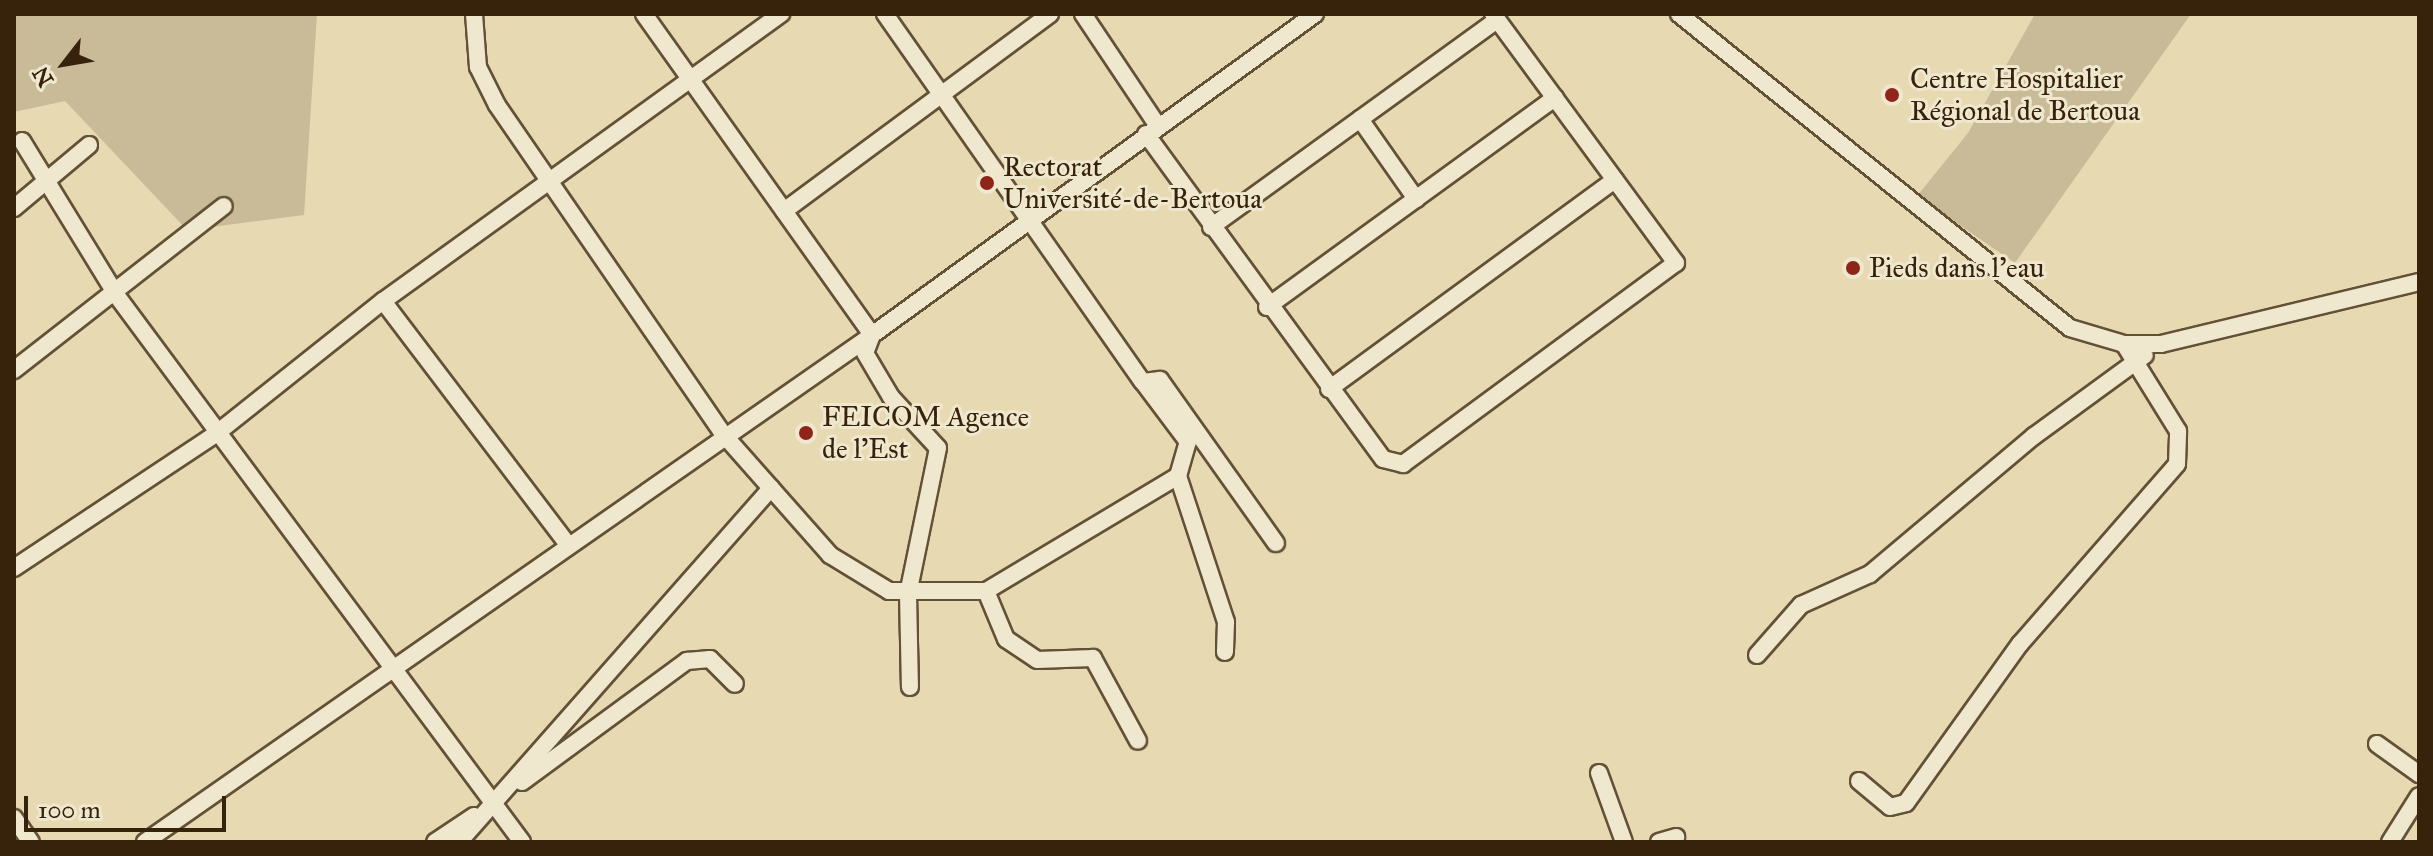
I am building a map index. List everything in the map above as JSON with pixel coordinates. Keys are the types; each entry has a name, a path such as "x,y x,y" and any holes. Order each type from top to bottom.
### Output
{"street":[{"path":"474,14 478,67 724,435 830,555 889,591 908,594 986,591 1178,476"},
{"path":"644,14 872,335"},
{"path":"14,568 217,433 383,301 555,182 781,14"},
{"path":"885,14 943,91 1029,222 1188,442 1178,476 1226,622 1225,652"},
{"path":"784,211 1050,14"},
{"path":"1083,14 1211,227 1267,307 1392,467 1416,455 1676,263 1495,17 1211,227"},
{"path":"145,842 399,669 567,543 872,335 1315,14"},
{"path":"1679,14 2045,313 2124,344 2161,344 2419,282"},
{"path":"1267,307 1555,98"},
{"path":"1360,119 1416,199"},
{"path":"22,141 46,187 117,296 167,354 217,433 399,669 522,842"},
{"path":"14,208 46,187 89,145"},
{"path":"1329,389 1615,180"},
{"path":"14,370 117,296 224,206"},
{"path":"383,301 567,543"},
{"path":"872,335 865,353 891,397 938,448 908,594 910,687"},
{"path":"1859,781 1890,807 1906,803 2020,644 2177,464 2178,431 2139,360 2124,344"},
{"path":"1757,655 1801,605 1870,574 2034,436 2161,344"},
{"path":"1143,382 1160,380 1276,543"},
{"path":"459,842 771,488"},
{"path":"986,591 1006,639 1037,660 1093,658 1138,741"},
{"path":"435,842 495,802 687,661 710,659 735,684"},
{"path":"2377,744 2419,774"},
{"path":"1599,773 1624,842"},
{"path":"2390,842 2419,796"},
{"path":"14,818 28,842"},
{"path":"14,828 28,842"},
{"path":"1659,842 1676,837"}],"shaded area":[{"path":"14,14 317,14 304,215 187,230 65,101 14,112"},
{"path":"2035,14 2191,14 2015,263 1917,196 1968,133"}],"place":[{"name":"Centre Hospitalier Régional de Bertoua","path":"1892,95"},
{"name":"Rectorat Université-de-Bertoua","path":"987,183"},
{"name":"Pieds dans l'eau","path":"1853,268"},
{"name":"FEICOM Agence de l'Est","path":"806,433"}]}
